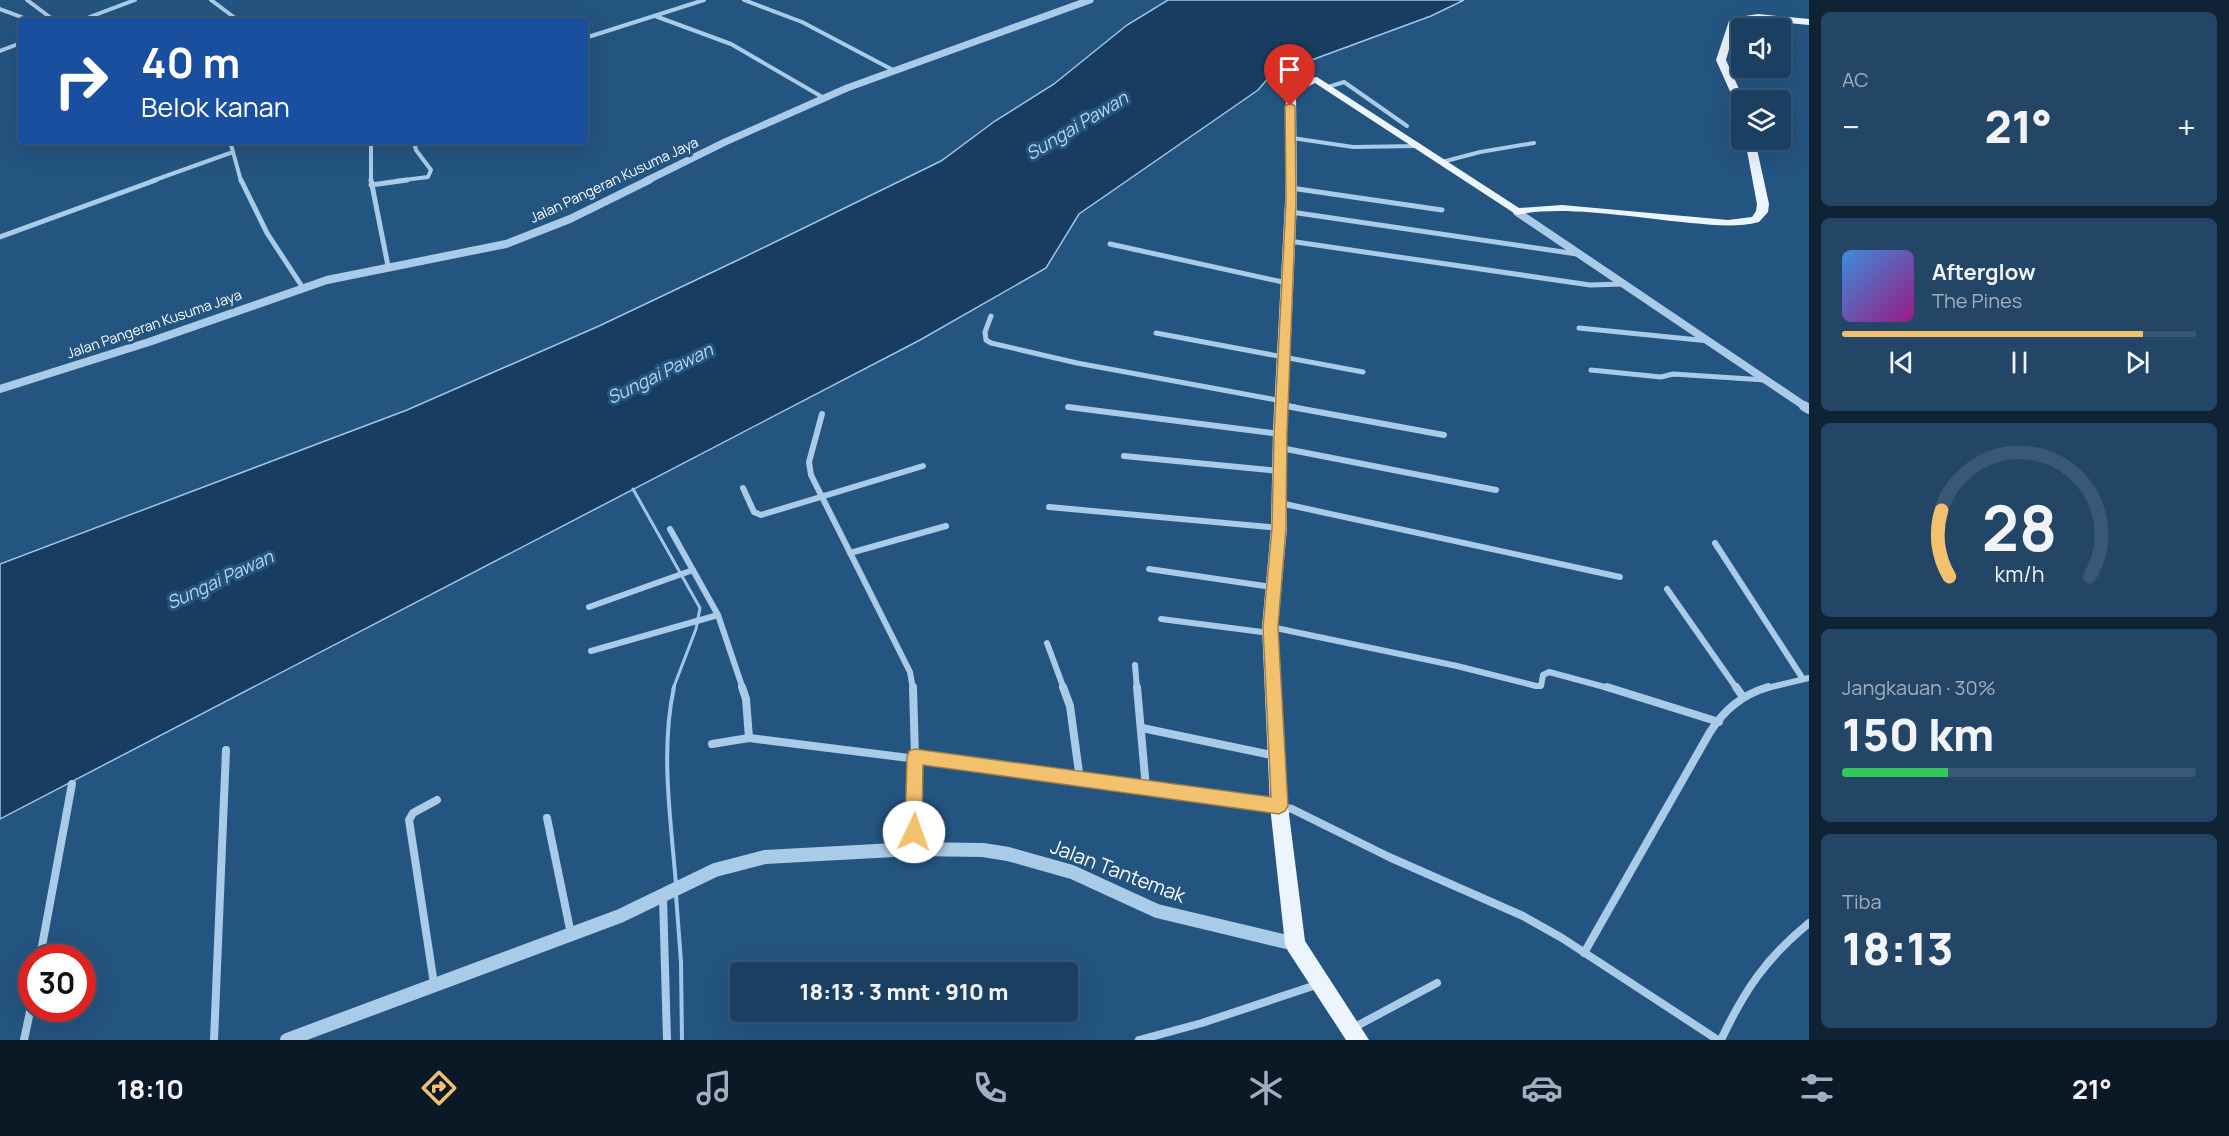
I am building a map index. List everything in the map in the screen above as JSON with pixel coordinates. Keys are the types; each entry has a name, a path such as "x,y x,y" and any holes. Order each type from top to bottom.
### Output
{"main road":[{"path":"1734,90 1720,60 1732,23 1749,17 1809,22"},
{"path":"1355,1034 1320,984 1296,944 1279,806 1270,630 1279,528 1280,441 1291,188 1291,92 1312,80 1336,85 1418,146 1448,160 1517,212 1528,209 1562,208 1711,222 1755,220 1762,212 1763,204 1752,150"}],"street":[{"path":"27,0 51,18"},
{"path":"87,18 135,0"},
{"path":"211,0 235,18"},
{"path":"588,37 704,0"},
{"path":"744,0 802,22 893,70"},
{"name":"Jalan Pangeran Kusuma Jaya","path":"0,389 149,342 343,276 492,248 548,228 725,142 824,98 893,70 1089,0"},
{"path":"0,9 24,18"},
{"path":"655,16 731,44 824,98"},
{"path":"0,51 18,44"},
{"path":"1336,85 1407,126"},
{"path":"1292,138 1353,147 1418,146"},
{"path":"1448,160 1534,143"},
{"path":"231,144 238,174 250,201 272,242 303,288"},
{"path":"371,144 369,161 371,186 388,266"},
{"path":"371,186 428,177 431,170 416,150 415,144"},
{"path":"0,237 233,152"},
{"path":"1291,188 1442,210"},
{"path":"1290,212 1581,254"},
{"path":"1517,212 1809,409"},
{"path":"1288,241 1590,285 1623,284"},
{"path":"1110,244 1288,283"},
{"path":"991,316 984,336 991,343 1077,363 1444,435"},
{"path":"1579,328 1709,341"},
{"path":"1156,333 1363,372"},
{"path":"1591,370 1661,377 1674,374 1766,380"},
{"path":"1068,407 1280,441 1496,490"},
{"path":"822,414 808,462 811,476 910,672 914,689 913,849"},
{"path":"1124,456 1280,471"},
{"path":"743,488 754,512 759,515 923,466"},
{"path":"1280,502 1620,577"},
{"path":"1049,507 1279,528"},
{"path":"850,553 946,526"},
{"path":"670,529 718,615 746,699 749,738"},
{"path":"1584,953 1695,754 1732,705 1743,697 1806,679 1715,543"},
{"path":"1149,569 1273,587"},
{"path":"589,607 693,570"},
{"path":"1667,589 1743,697"},
{"path":"591,651 718,615"},
{"path":"1161,619 1270,630 1457,666 1536,686 1541,686 1543,675 1549,672 1650,699 1719,722"},
{"path":"1047,643 1070,706 1080,780"},
{"path":"1136,665 1146,788"},
{"path":"1142,728 1276,756"},
{"path":"712,744 749,738 915,757 1279,806 1306,815 1389,857 1504,906 1584,953 1714,1039 1770,956 1809,923"},
{"path":"214,1040 226,750"},
{"path":"42,944 72,784"},
{"path":"434,985 409,820 413,813 437,800"},
{"path":"547,818 571,934"},
{"name":"Jalan Tantemak","path":"287,1040 571,934 666,895 698,878 738,863 765,857 913,849 983,850 1031,859 1088,878 1157,911 1296,944"},
{"path":"666,895 667,1040"},
{"path":"1355,1034 1437,983"},
{"path":"1140,1040 1202,1023 1320,984"},
{"path":"24,1040 28,1022"}],"water":[{"name":"Sungai Pawan","path":"1168,0 1464,0 1431,16 1271,75 1258,90 1079,214 1046,268 920,340 0,819 0,564 407,410 599,326 738,260 941,161 995,121 1054,84 1127,25"}],"waterway":[{"path":"633,489 700,608 696,629 673,689"},
{"path":"674,687 667,761 676,885"},
{"path":"676,895 681,962 682,1040"}],"route":[{"path":"914,832 915,757 1279,806 1270,627 1279,528 1280,434 1286,348 1291,202 1292,121 1290,106"}]}
